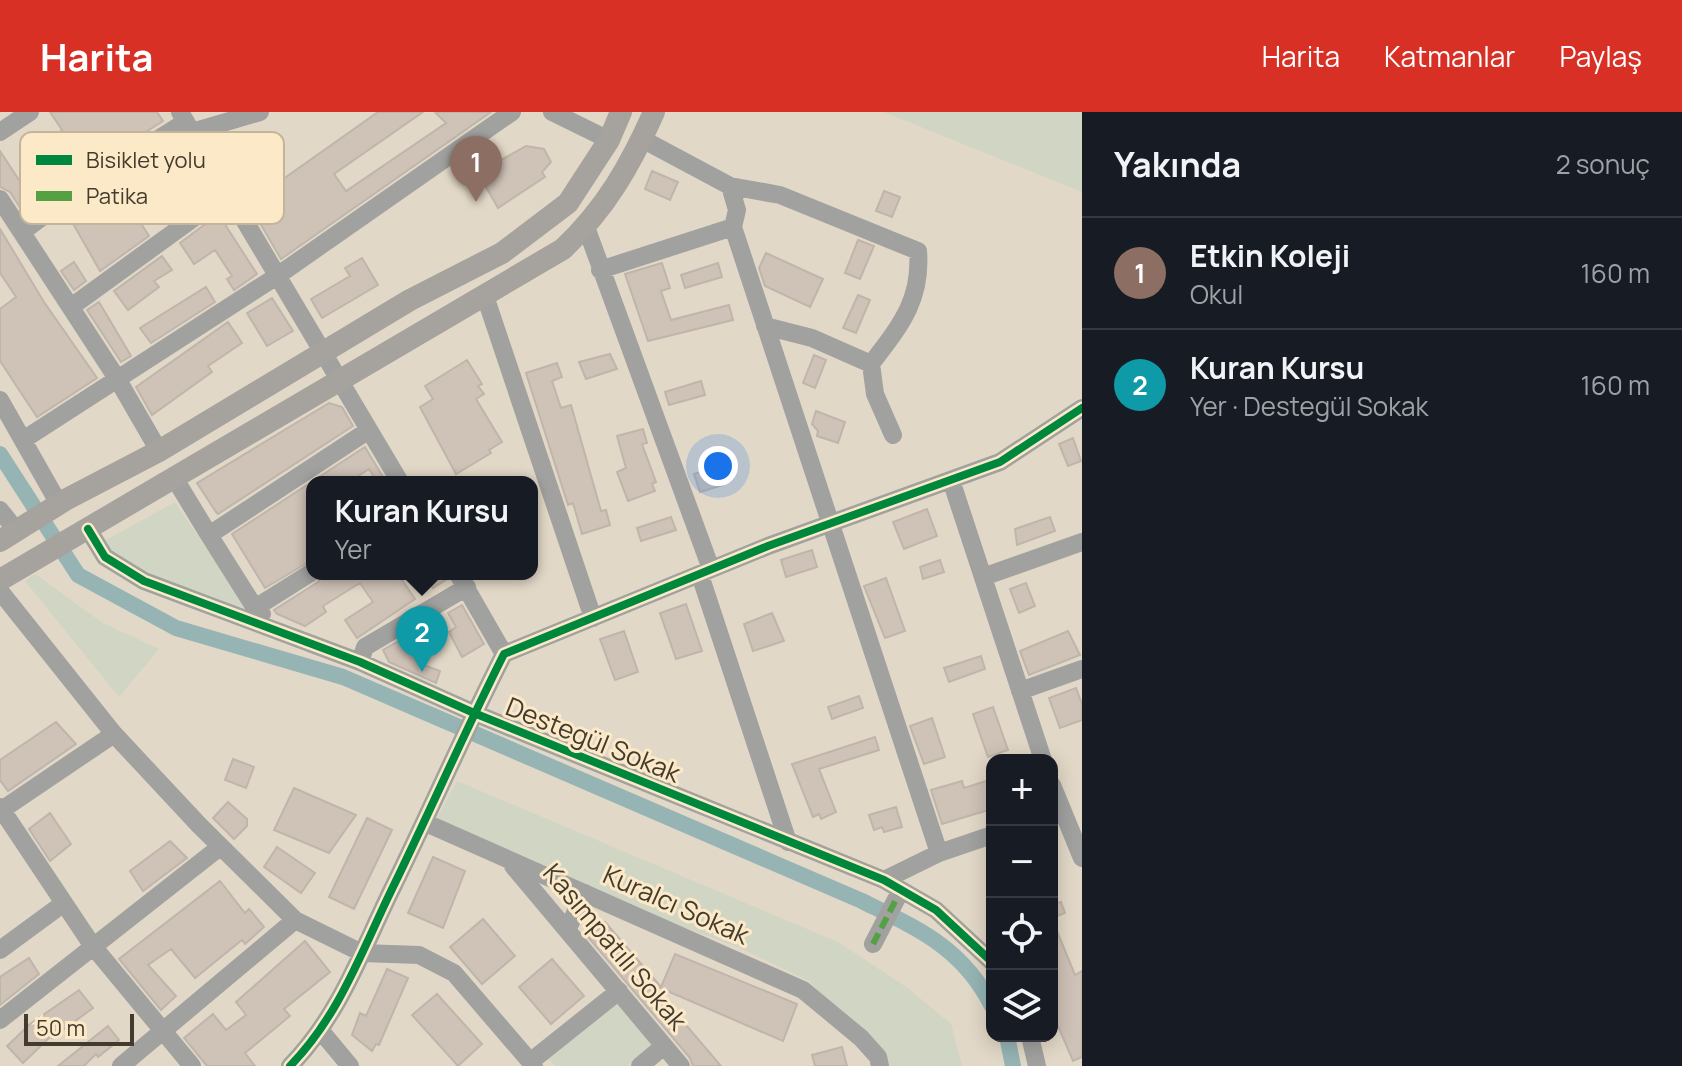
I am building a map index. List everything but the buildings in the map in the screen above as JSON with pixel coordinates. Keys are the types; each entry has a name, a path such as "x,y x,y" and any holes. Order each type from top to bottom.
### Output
{"main road":[{"path":"15,531 56,505 159,451 410,300 502,253 568,203 609,140 621,112"},
{"path":"0,580 109,513 175,479 563,249 609,200 654,112"}],"street":[{"path":"186,122 260,112"},
{"path":"23,440 277,276 512,112"},
{"path":"552,112 609,140"},
{"path":"0,132 26,113"},
{"path":"642,139 730,186 780,195 918,251 920,281 899,327 871,364 875,394 893,435"},
{"path":"730,186 737,210 733,227 939,853"},
{"path":"0,199 118,380 159,451"},
{"path":"22,232 33,224"},
{"path":"71,307 185,224"},
{"path":"246,224 396,476"},
{"path":"586,227 706,572 788,842"},
{"path":"600,270 733,227"},
{"path":"485,296 593,618"},
{"path":"765,326 812,338 871,364"},
{"path":"0,400 56,505"},
{"path":"290,1066 320,1030 355,975 362,953 504,654 829,524 1000,462 1082,408"},
{"path":"209,535 369,430"},
{"path":"175,479 255,608 289,635"},
{"path":"951,480 1041,754"},
{"path":"0,510 15,531"},
{"name":"Destegül Sokak","path":"81,533 105,557 144,581 360,662 472,717 892,885 936,910 986,956"},
{"path":"983,577 1082,542"},
{"path":"255,608 306,576"},
{"path":"360,662 365,647 463,581 504,654"},
{"path":"0,591 114,734 220,847 295,920 362,953 419,955 438,962 454,973 532,1064 619,991"},
{"path":"1020,691 1082,669"},
{"path":"114,734 1,809 92,945 192,1066"},
{"path":"1058,812 1082,804"},
{"path":"1058,814 1082,858"},
{"name":"Kuralcı Sokak","path":"426,823 803,990 861,1038 878,1057 880,1066"},
{"path":"873,944 892,885 939,853 986,837"},
{"path":"0,1020 220,847"},
{"name":"Kasımpatılı Sokak","path":"509,861 681,1066"},
{"path":"567,930 585,893"},
{"path":"0,950 64,903"},
{"path":"121,1066 295,920"},
{"path":"320,1030 350,1066"},
{"path":"1031,1042 1037,1066"},
{"path":"640,1066 664,1046"}],"green space":[{"path":"884,112 1082,112 1082,192"},
{"path":"175,502 248,609 241,613 136,568 108,550 106,540"},
{"path":"35,574 103,623 159,649 119,697 25,581"},
{"path":"457,781 838,942 909,989 951,1024 962,1066 886,1066 809,981 740,948 626,906 435,822"},
{"path":"613,1000 652,1045 627,1066 555,1066 548,1058"}],"waterway":[{"path":"0,454 78,575 176,628 343,677 862,901 937,942 967,969 986,996"},
{"path":"1008,1042 1013,1066"}],"marked path":[{"path":"873,944 901,890"}],"cycle path":[{"path":"290,1066 323,1025 349,981 504,654 768,546 1000,462 1082,408"},
{"path":"88,529 105,557 144,581 360,662 474,713 884,880 936,910 986,956"}],"place":[{"name":"Etkin Koleji","path":"476,202"},
{"name":"Kuran Kursu","path":"422,672"}]}
